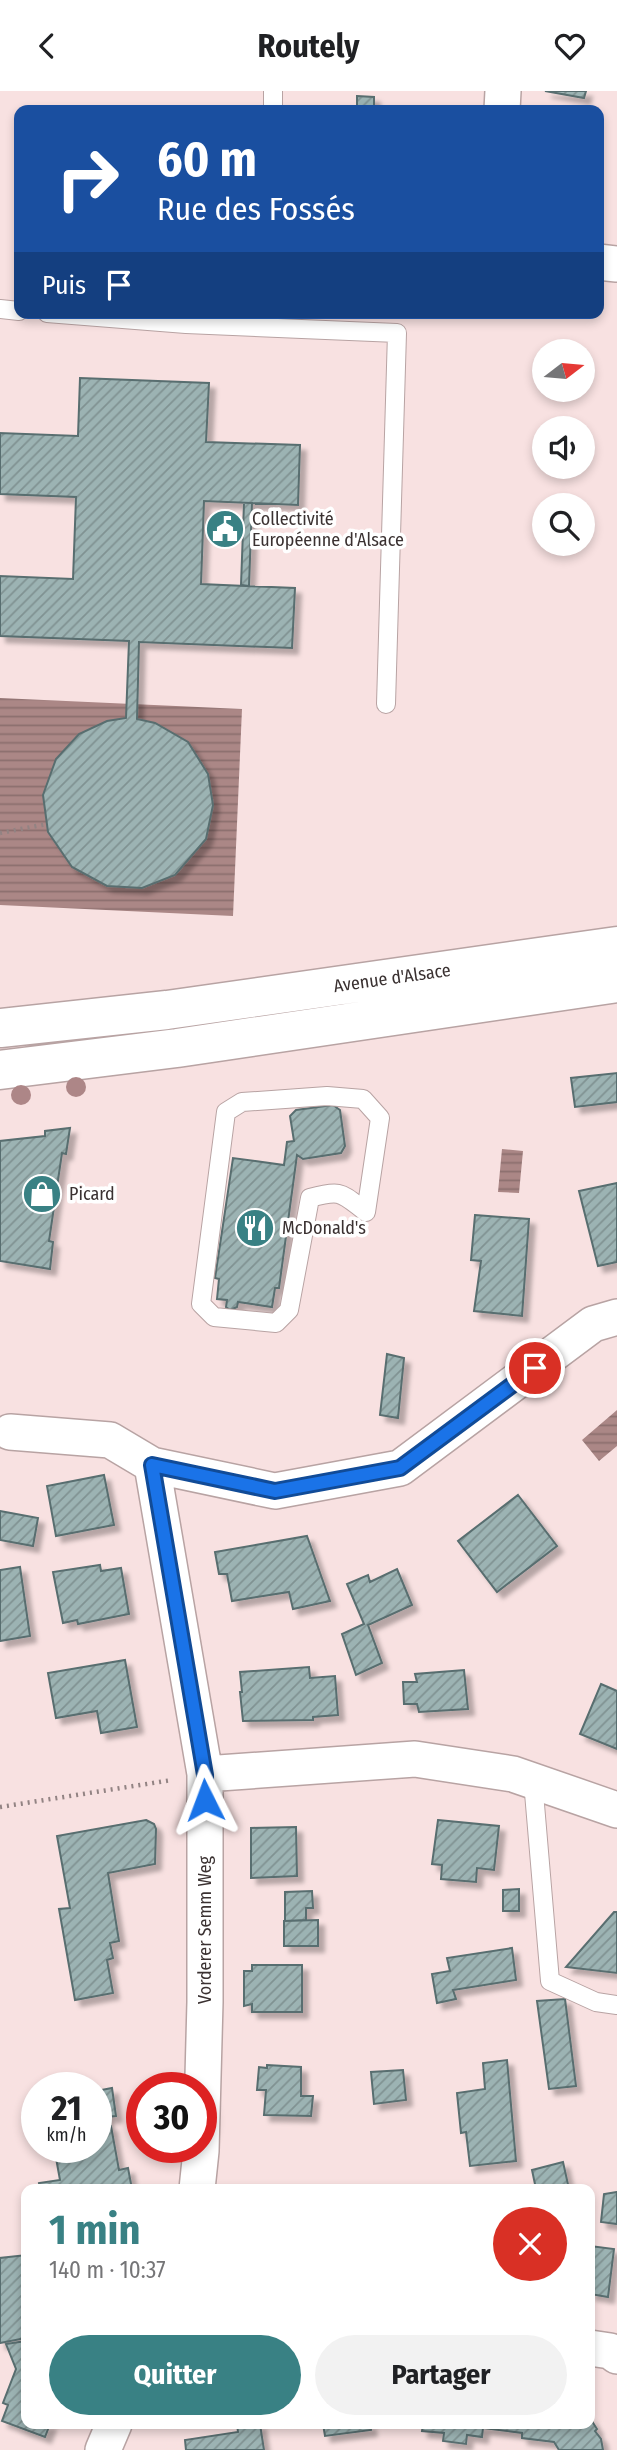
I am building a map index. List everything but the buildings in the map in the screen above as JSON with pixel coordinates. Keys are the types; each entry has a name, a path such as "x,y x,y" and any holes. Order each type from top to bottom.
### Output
{"main road":[{"name":"Avenue d'Alsace","path":"0,1028 167,1010 617,946"},
{"path":"0,1070 177,1048 617,983"},
{"path":"167,1010 177,1048"}],"street":[{"path":"10,1431 110,1440 152,1465 275,1491 400,1468 593,1324 617,1317"},
{"name":"Vorderer Semm Weg","path":"152,1465 205,1775 204,2015 201,2151 198,2184"},
{"path":"205,1775 415,1759 513,1774 617,1809"},
{"path":"595,2349 610,2351 617,2356"},
{"path":"103,2450 112,2429"}],"lane":[{"path":"123,319 186,324 270,321 397,333 386,704"},
{"path":"327,1096 363,1099 380,1118 366,1212 341,1193 310,1198 289,1310 276,1323 215,1317 201,1304 226,1112 242,1103 327,1096"},
{"path":"533,1781 551,1981 596,2002 617,2005"}],"path":[{"path":"0,833 47,824"},
{"path":"0,1807 205,1775"}],"shaded area":[{"path":"0,698 242,709 233,916 0,905"},
{"path":"502,1149 523,1151 519,1193 498,1192"},
{"path":"617,1410 617,1446 599,1461 582,1440"}],"place":[{"name":"Collectivité Européenne d'Alsace","path":"225,529"},
{"name":"Picard","path":"42,1194"},
{"name":"McDonald's","path":"255,1228"}],"route":[{"path":"205,1800 205,1775 152,1465 275,1491 400,1468 535,1368"}]}
